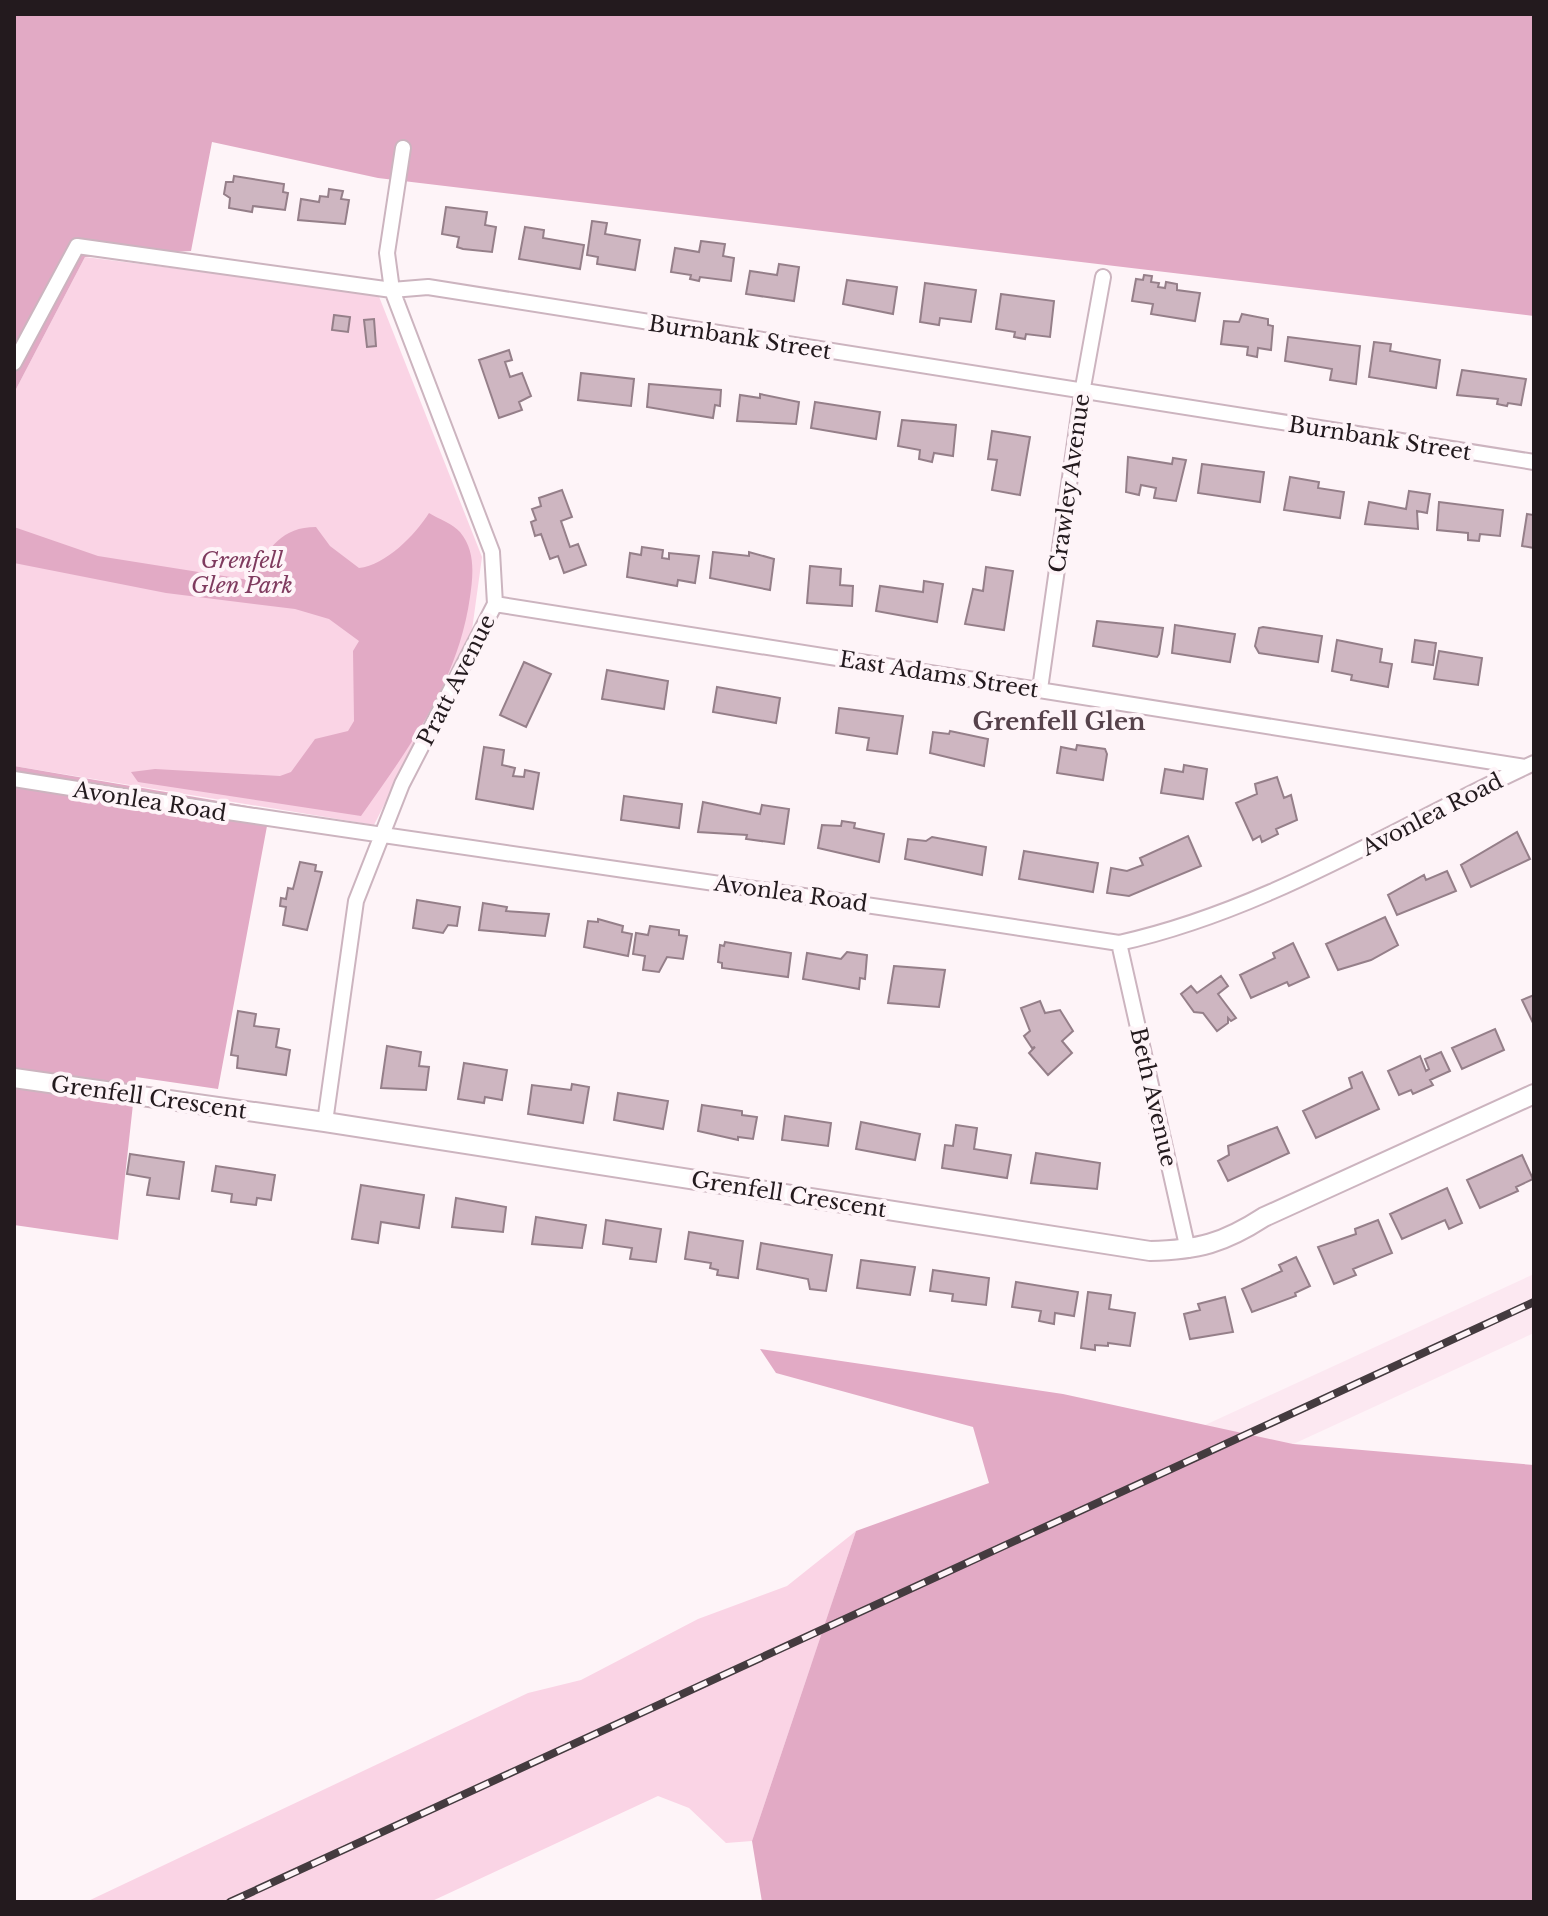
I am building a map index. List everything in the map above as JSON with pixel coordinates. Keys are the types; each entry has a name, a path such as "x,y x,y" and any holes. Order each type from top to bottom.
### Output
{"street":[{"name":"Pratt Avenue","path":"325,1122 356,901 379,835 402,784 495,604 492,552 392,290 387,253 403,148"},
{"name":"Burnbank Street","path":"14,363 77,246 392,290 428,287 1082,393 1534,462"},
{"name":"Crawley Avenue","path":"1040,689 1082,393 1103,277"},
{"name":"East Adams Street","path":"495,604 1530,765"},
{"name":"Avonlea Road","path":"14,779 379,835 799,893 1119,943 1160,934 1313,876 1390,833 1530,765"},
{"name":"Beth Avenue","path":"1119,943 1188,1250"},
{"name":"Grenfell Crescent","path":"14,1078 325,1122 1150,1251 1188,1250 1231,1238 1264,1217 1534,1094"}],"shaded area":[{"path":"14,14 1534,14 1534,316 378,178 212,142 191,251 85,257 14,393"},
{"path":"429,513 457,529 469,547 472,581 464,628 455,658 429,713 361,816 138,782 131,772 155,769 280,776 291,772 315,739 348,731 354,721 353,651 359,641 329,619 295,609 166,593 14,563 14,527 98,556 249,580 275,543 292,531 316,527 330,546 359,568 379,561 399,548"},
{"path":"14,766 270,810 218,1089 136,1077 118,1240 14,1225"},
{"path":"1534,1274 1534,1333 1326,1429 293,1902 166,1902"},
{"path":"760,1349 1063,1394 1293,1444 1534,1465 1534,1902 762,1902 752,1841 856,1531 989,1483 973,1427 776,1373"}],"green space":[{"name":"Grenfell Glen Park","path":"85,257 378,294 482,557 472,630 374,825 14,766 14,393"},
{"path":"856,1531 752,1841 726,1843 689,1808 658,1796 430,1902 86,1902 528,1693 581,1680 698,1619 787,1586"}],"building":[{"path":"234,176 284,184 283,192 288,193 285,210 253,206 252,212 229,208 230,198 224,194 226,182 233,182"},
{"path":"329,189 343,191 341,199 349,200 345,224 298,220 301,199 319,202 320,196 328,197"},
{"path":"446,207 487,212 485,225 496,227 492,252 457,247 459,237 442,234"},
{"path":"592,221 607,223 605,234 640,240 635,270 597,264 598,257 587,255"},
{"path":"525,227 544,230 543,238 584,245 580,269 519,259"},
{"path":"701,241 725,244 723,256 734,258 731,281 700,277 699,281 690,279 691,275 671,272 675,248 699,252"},
{"path":"779,264 799,267 794,301 746,294 750,271 777,275"},
{"path":"1144,275 1152,276 1151,282 1159,283 1158,287 1165,288 1166,282 1177,284 1177,290 1200,293 1195,321 1151,314 1153,304 1132,301 1136,279 1143,280"},
{"path":"847,280 897,287 893,314 843,304"},
{"path":"925,283 976,290 971,322 940,318 939,325 920,322"},
{"path":"1001,294 1054,301 1050,337 1026,334 1025,339 1014,337 1015,332 996,329"},
{"path":"1242,314 1268,319 1268,325 1273,326 1271,350 1258,348 1257,357 1247,355 1248,347 1221,344 1224,321 1239,322"},
{"path":"334,315 350,317 348,332 332,330"},
{"path":"374,319 376,346 367,347 364,320"},
{"path":"1288,337 1360,346 1356,384 1330,380 1332,369 1285,361"},
{"path":"1374,342 1391,344 1390,351 1440,360 1436,388 1369,377"},
{"path":"509,350 512,360 505,362 510,377 522,373 531,396 519,402 522,410 499,418 479,360"},
{"path":"1462,370 1526,379 1521,405 1508,403 1507,406 1497,404 1498,399 1457,395"},
{"path":"581,373 634,379 631,406 578,400"},
{"path":"649,384 721,390 720,406 715,405 713,418 647,407"},
{"path":"760,394 799,402 796,424 737,421 740,395 760,398"},
{"path":"815,402 880,412 876,439 811,428"},
{"path":"902,420 956,425 953,456 934,453 932,462 919,459 920,450 898,446"},
{"path":"992,431 1030,437 1020,495 992,490 997,460 988,459"},
{"path":"1128,457 1172,464 1173,458 1186,460 1176,501 1154,498 1156,488 1141,485 1139,495 1126,492"},
{"path":"1202,464 1264,472 1260,502 1198,493"},
{"path":"1290,477 1319,482 1318,488 1344,492 1340,518 1284,510"},
{"path":"562,490 572,517 561,521 570,547 578,544 586,565 564,573 558,556 550,559 541,534 535,536 531,522 536,520 532,509 541,506 539,498"},
{"path":"1409,491 1430,494 1427,513 1417,511 1418,529 1365,524 1369,502 1406,509"},
{"path":"1439,502 1503,510 1500,536 1480,534 1479,541 1468,540 1468,533 1437,530"},
{"path":"1527,514 1534,515 1534,548 1522,546"},
{"path":"642,547 663,550 662,558 669,559 669,553 699,556 695,583 678,580 677,586 627,577 630,553 641,555"},
{"path":"713,552 749,556 749,552 774,559 770,590 710,578"},
{"path":"810,566 841,569 840,585 853,586 852,606 807,603"},
{"path":"986,567 1013,571 1004,630 965,624 973,589 983,591"},
{"path":"924,581 943,584 937,622 876,611 880,586 923,592"},
{"path":"1097,621 1163,628 1159,654 1157,657 1093,646"},
{"path":"1175,625 1235,634 1230,662 1172,653"},
{"path":"1259,628 1322,636 1318,662 1259,653 1255,646"},
{"path":"1337,640 1382,649 1380,662 1392,664 1388,687 1351,680 1352,675 1332,671"},
{"path":"1415,640 1436,643 1433,665 1412,662"},
{"path":"1439,651 1482,658 1478,685 1434,679"},
{"path":"524,662 551,674 526,727 500,715"},
{"path":"607,670 668,681 664,709 602,699"},
{"path":"717,687 780,698 776,723 713,712"},
{"path":"839,708 903,716 897,754 867,750 869,738 836,733"},
{"path":"950,731 988,739 984,766 930,753 933,732 949,734"},
{"path":"1077,745 1105,749 1103,780 1057,773 1061,747 1076,750"},
{"path":"484,747 504,750 502,765 515,768 513,776 524,777 525,770 539,773 533,809 476,799"},
{"path":"1184,765 1207,769 1203,799 1161,793 1165,769 1183,772"},
{"path":"1277,777 1284,798 1291,795 1297,820 1276,829 1278,834 1262,842 1260,836 1253,840 1236,803 1257,794 1255,784"},
{"path":"624,796 682,804 679,828 621,820"},
{"path":"703,802 760,814 762,805 789,809 784,844 746,839 747,835 698,832"},
{"path":"842,821 855,823 854,828 884,834 879,862 818,848 822,825 841,826"},
{"path":"1517,832 1530,859 1471,887 1461,865"},
{"path":"1188,836 1201,866 1129,896 1107,893 1111,868 1127,871 1143,865 1140,858"},
{"path":"932,837 986,847 982,875 905,859 908,839 926,841"},
{"path":"1024,851 1098,863 1093,892 1019,879"},
{"path":"300,862 316,865 315,871 322,872 307,930 283,925 286,907 280,906 281,898 286,899 288,888 293,889"},
{"path":"1447,871 1456,891 1397,915 1388,895 1424,875 1426,880"},
{"path":"417,900 460,907 457,926 448,925 443,933 413,928"},
{"path":"483,903 507,907 506,911 549,914 545,936 479,930"},
{"path":"1385,917 1398,945 1371,960 1338,970 1326,944"},
{"path":"598,919 623,926 622,932 632,934 628,956 584,947 588,921 598,922"},
{"path":"650,926 679,930 679,935 687,936 683,959 667,957 659,972 643,970 645,956 633,954 636,933 648,935"},
{"path":"725,942 791,953 788,977 722,968 722,963 718,962 720,945 724,946"},
{"path":"1293,943 1309,977 1289,986 1287,982 1251,998 1240,975 1275,958 1273,953"},
{"path":"847,952 867,955 865,979 860,978 859,989 803,979 807,953 841,959"},
{"path":"894,966 945,970 939,1007 888,1003"},
{"path":"1221,976 1228,986 1218,994 1236,1018 1231,1021 1228,1018 1228,1023 1217,1031 1203,1013 1194,1012 1181,994 1191,986 1197,993"},
{"path":"1534,995 1534,1025 1522,1000"},
{"path":"1040,1001 1045,1013 1060,1010 1073,1031 1062,1041 1072,1053 1048,1075 1029,1053 1035,1047 1032,1048 1024,1036 1030,1031 1021,1008"},
{"path":"238,1011 256,1014 254,1026 279,1029 276,1047 290,1050 286,1075 237,1068 238,1056 231,1055"},
{"path":"1495,1029 1504,1050 1462,1069 1452,1048"},
{"path":"387,1046 421,1052 419,1066 429,1067 426,1090 381,1088"},
{"path":"1441,1052 1450,1071 1430,1080 1433,1085 1413,1094 1411,1090 1399,1095 1388,1071 1420,1056 1426,1071 1429,1069 1425,1059"},
{"path":"464,1063 507,1070 502,1100 485,1097 484,1103 458,1099"},
{"path":"1362,1072 1379,1109 1316,1138 1303,1111 1352,1088 1349,1078"},
{"path":"572,1084 589,1087 583,1123 528,1114 532,1085 571,1090"},
{"path":"618,1093 668,1101 663,1129 614,1120"},
{"path":"702,1105 742,1111 742,1115 757,1117 753,1139 738,1137 738,1140 698,1131"},
{"path":"785,1116 831,1123 828,1146 782,1140"},
{"path":"861,1122 920,1134 915,1160 856,1149"},
{"path":"956,1125 977,1128 974,1149 1011,1155 1007,1178 942,1168 945,1145 953,1146"},
{"path":"1277,1127 1289,1153 1228,1181 1218,1161 1229,1155 1228,1146"},
{"path":"1036,1153 1100,1163 1097,1189 1031,1183"},
{"path":"130,1154 184,1162 179,1199 147,1195 150,1178 127,1174"},
{"path":"1522,1155 1533,1179 1516,1187 1518,1191 1480,1208 1467,1180"},
{"path":"216,1166 275,1175 271,1200 257,1198 256,1205 231,1202 232,1194 212,1191"},
{"path":"361,1185 424,1195 419,1228 381,1222 378,1243 352,1239"},
{"path":"1447,1188 1462,1223 1449,1229 1445,1220 1402,1239 1390,1214"},
{"path":"456,1198 506,1207 503,1232 452,1227"},
{"path":"536,1217 586,1225 582,1248 532,1244"},
{"path":"606,1220 661,1229 656,1262 630,1259 632,1248 603,1244"},
{"path":"1378,1220 1392,1253 1353,1269 1356,1275 1334,1284 1318,1247 1356,1234 1355,1229"},
{"path":"689,1232 743,1241 738,1278 717,1275 718,1270 710,1268 711,1263 685,1259"},
{"path":"761,1243 832,1255 826,1291 810,1289 808,1279 757,1269"},
{"path":"1296,1257 1310,1286 1295,1293 1296,1296 1252,1312 1242,1289 1282,1271 1279,1265"},
{"path":"861,1260 915,1267 910,1295 857,1288"},
{"path":"933,1270 989,1278 986,1305 952,1301 953,1294 930,1291"},
{"path":"1016,1282 1078,1292 1074,1316 1055,1313 1054,1324 1039,1321 1041,1311 1012,1307"},
{"path":"1088,1292 1111,1295 1109,1309 1135,1313 1130,1346 1108,1343 1108,1346 1095,1345 1095,1350 1081,1348"},
{"path":"1225,1297 1233,1332 1190,1339 1184,1314 1200,1310 1198,1304"}],"railway":[{"path":"230,1902 1534,1302"}],"district":[{"name":"Grenfell Glen","path":"1059,722"}]}
